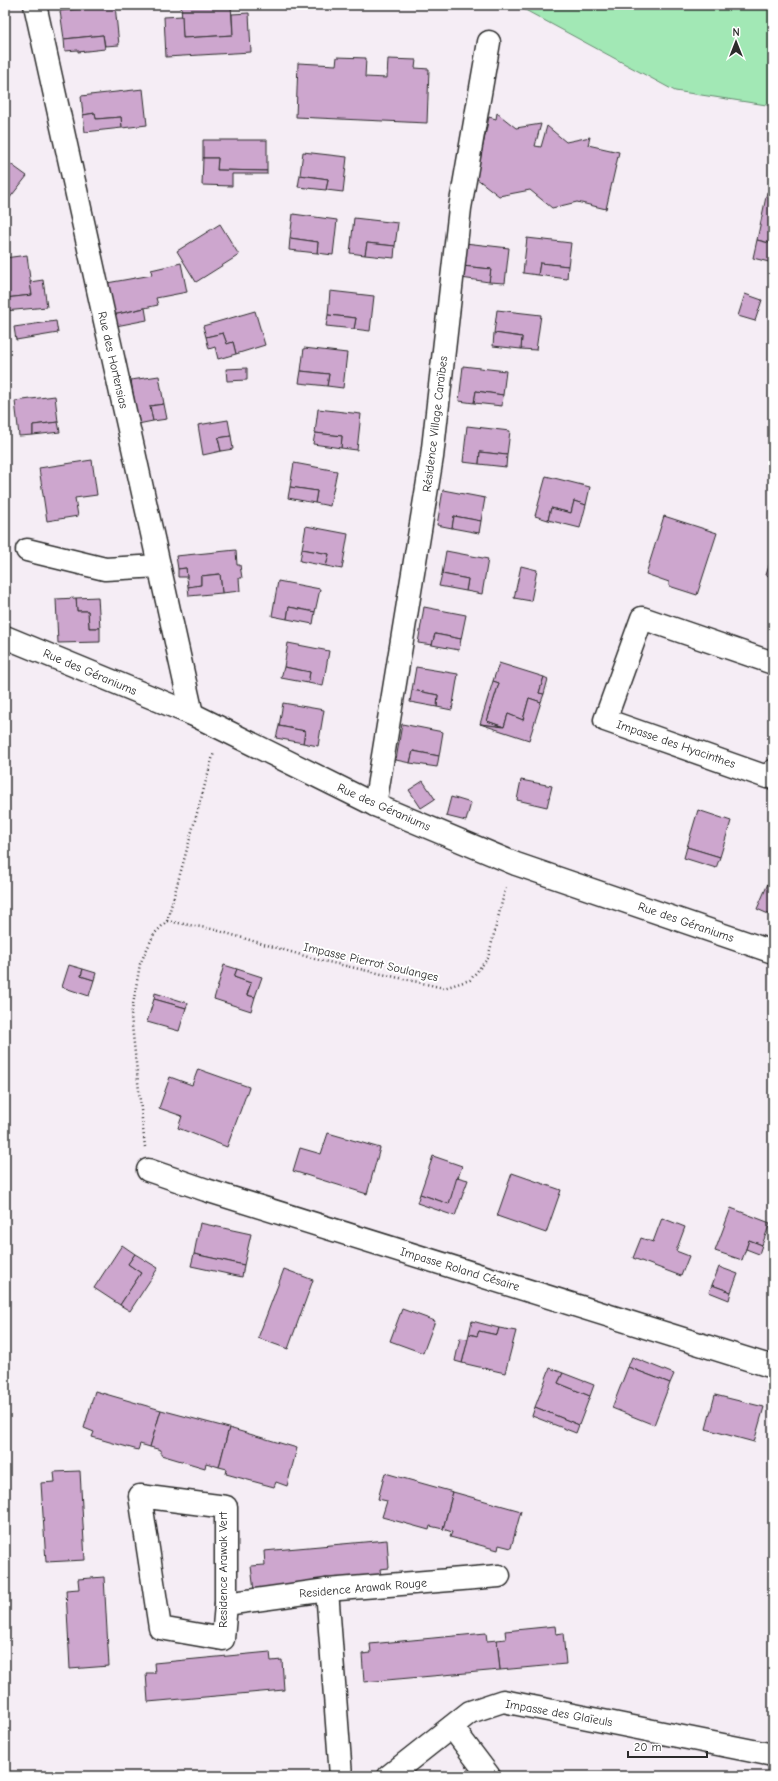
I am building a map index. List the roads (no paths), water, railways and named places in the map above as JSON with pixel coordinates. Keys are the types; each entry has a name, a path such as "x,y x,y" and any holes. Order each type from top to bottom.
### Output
{"street":[{"name":"Rue des Hortensias","path":"35,5 192,714"},
{"name":"Résidence Village Caraïbes","path":"375,805 432,457 460,208 489,42"},
{"path":"28,550 105,569 159,566"},
{"name":"Impasse des Hyacinthes","path":"773,663 642,618 606,720 767,777 773,771"},
{"name":"Rue des Géraniums","path":"5,637 192,714 375,805 516,864 773,952"},
{"name":"Impasse Roland Césaire","path":"148,1170 206,1190 773,1366"},
{"name":"Residence Arawak Vert","path":"140,1496 226,1508 226,1604 223,1639 160,1628 140,1496"},
{"name":"Residence Arawak Rouge","path":"226,1604 327,1590 499,1576"},
{"path":"327,1590 341,1776"},
{"name":"Impasse des Glaïeuls","path":"389,1776 470,1712 503,1702 773,1756"},
{"path":"452,1726 489,1776"}]}
